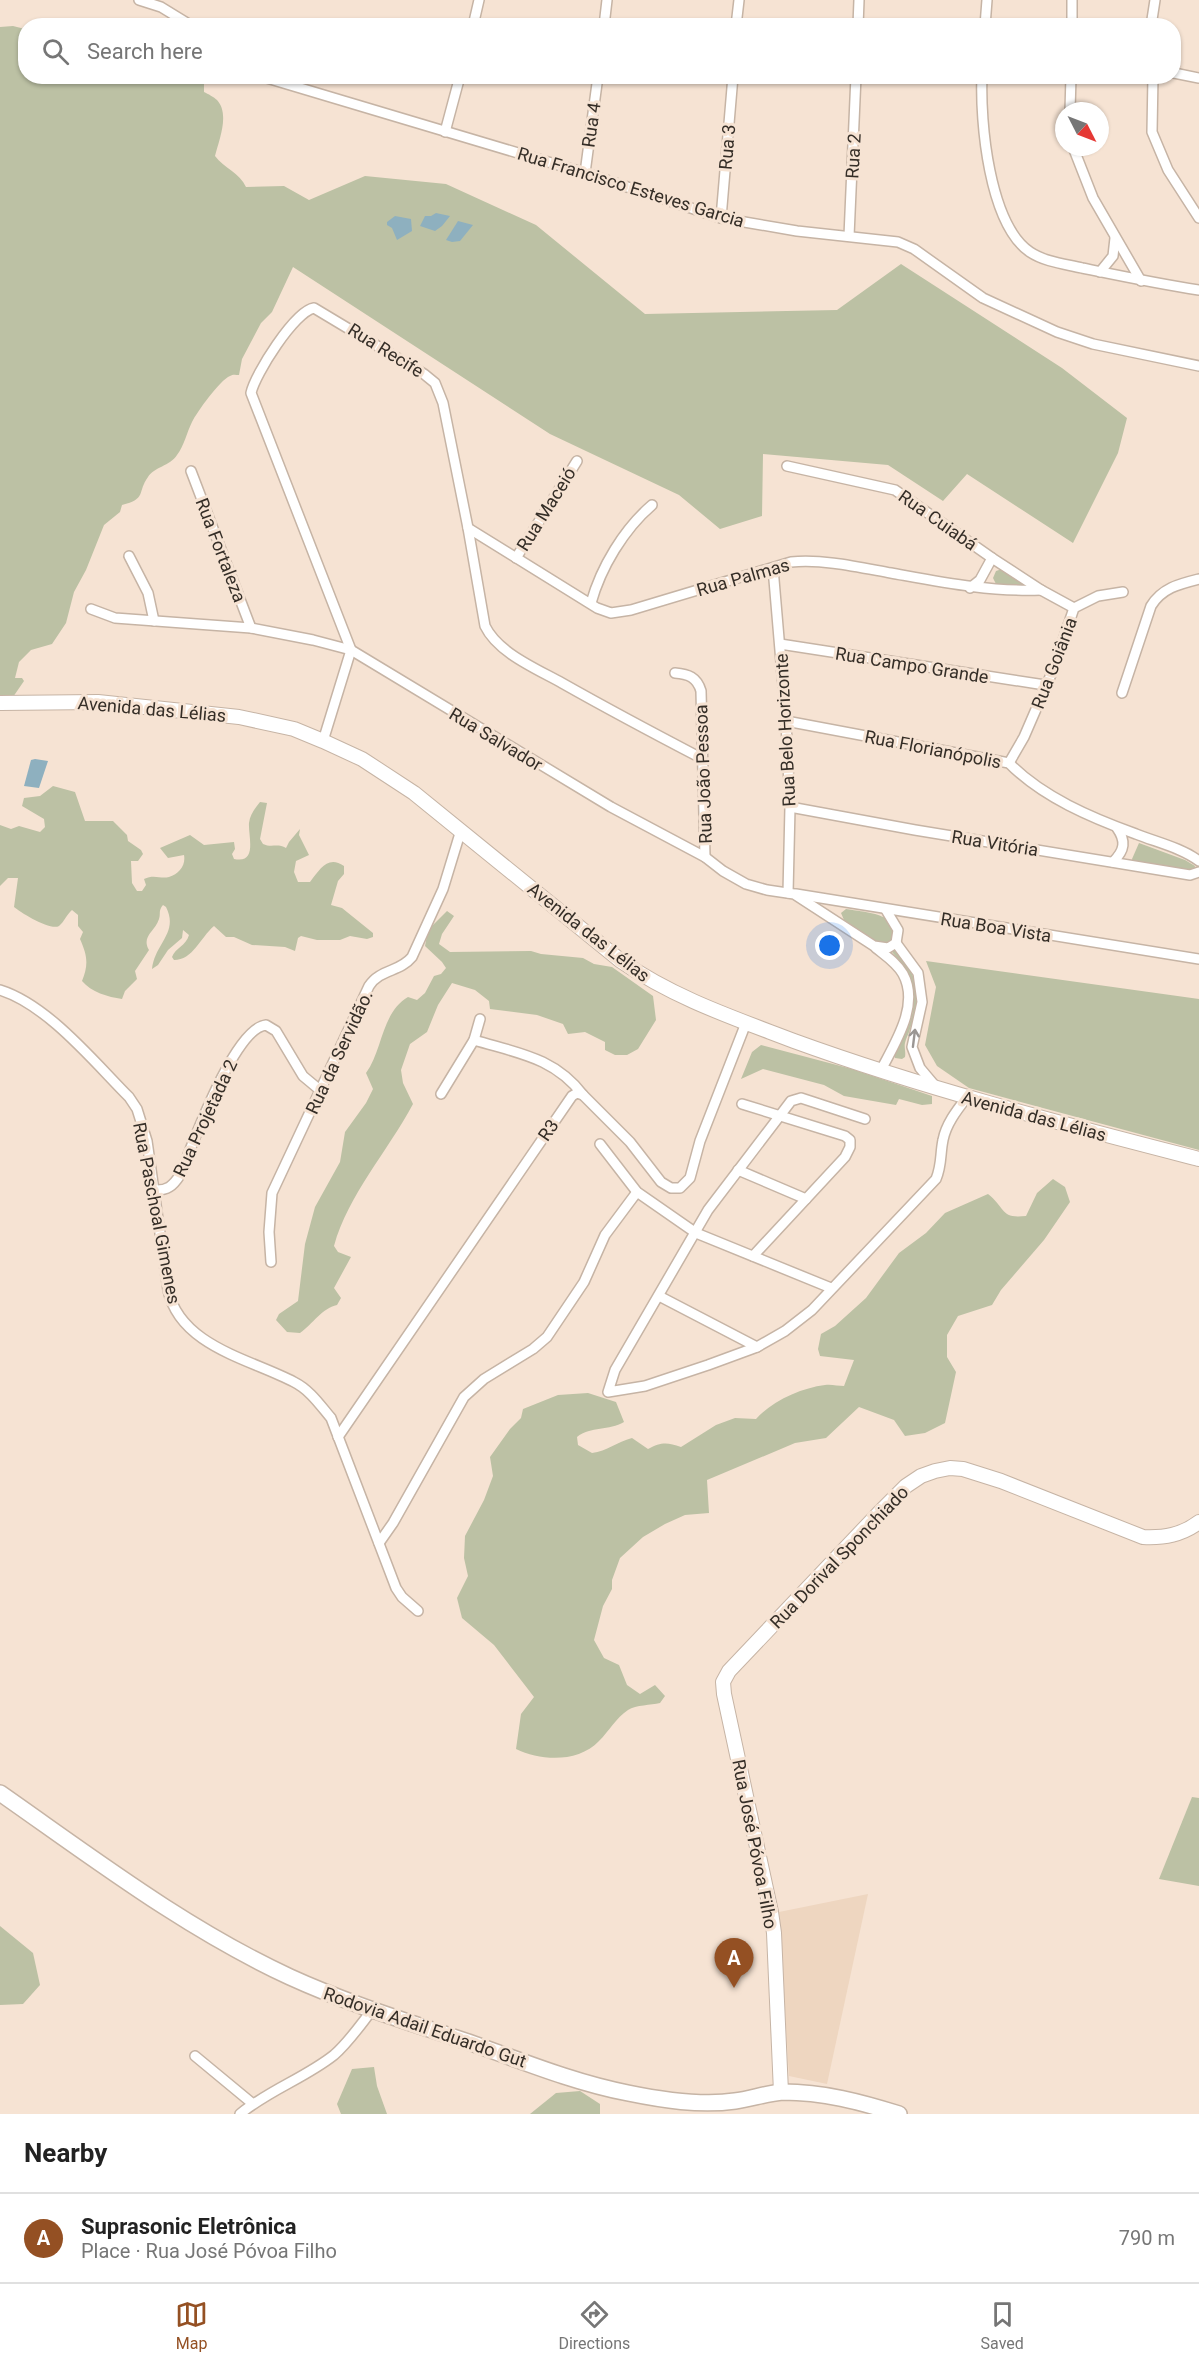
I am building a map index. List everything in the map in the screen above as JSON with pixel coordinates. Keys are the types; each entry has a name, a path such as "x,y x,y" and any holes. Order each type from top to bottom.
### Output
{"main road":[{"name":"Rodovia Adail Eduardo Gut","path":"0,1793 225,1945 290,1977 373,2009 569,2077 624,2093 658,2099 702,2102 734,2102 781,2092 818,2094 864,2102 898,2114"}],"street":[{"path":"139,0 161,7 179,18"},
{"path":"475,18 479,0"},
{"path":"604,18 607,0"},
{"path":"737,18 739,0"},
{"path":"858,18 859,0"},
{"path":"986,18 987,0"},
{"path":"1072,0 1072,18"},
{"path":"1152,18 1155,0"},
{"path":"1181,75 1199,78"},
{"name":"Rua Francisco Esteves Garcia","path":"286,84 585,173 721,218 797,231 891,240 905,244 983,298 1057,332 1093,344 1199,366"},
{"path":"445,132 458,84"},
{"name":"Rua 4","path":"585,173 597,84"},
{"name":"Rua 3","path":"721,218 732,84"},
{"name":"Rua 2","path":"849,236 856,84"},
{"path":"982,84 984,146 993,185 1013,234 1032,254 1048,261 1141,281 1199,290"},
{"path":"1070,102 1071,84"},
{"path":"1153,84 1152,132 1168,170 1198,215"},
{"path":"1077,156 1093,198 1141,281"},
{"path":"1100,272 1113,256 1114,236"},
{"name":"Rua Recife","path":"351,650 251,393 255,378 281,341 310,308 319,309 435,383 443,403 485,626 492,637 516,656 555,679 701,758"},
{"name":"Rua Maceió","path":"516,558 577,461"},
{"name":"Rua Cuiabá","path":"787,466 895,490 992,558 1041,590 1074,608"},
{"name":"Rua Fortaleza","path":"191,471 250,628"},
{"path":"591,603 598,582 628,530 652,504"},
{"name":"Rua Palmas","path":"468,528 605,611 618,613 801,561 828,563 970,588 1041,590"},
{"path":"129,556 148,593 154,621"},
{"path":"970,588 980,580 992,558"},
{"name":"Rua Belo Horizonte","path":"773,568 786,722 791,893"},
{"path":"1122,693 1151,606 1159,594 1179,584 1199,579"},
{"name":"Rua Goiânia","path":"1009,763 1024,737 1057,660 1074,608 1098,596 1123,592"},
{"name":"Rua Salvador","path":"91,609 107,617 250,628 314,640 351,650 611,807 705,857 746,884 791,893 874,946 903,975 908,991 907,1010 898,1036 880,1070"},
{"name":"Rua Campo Grande","path":"780,644 1045,685"},
{"path":"323,741 351,650"},
{"name":"Rua João Pessoa","path":"675,673 693,677 699,684 705,857"},
{"name":"Avenida das Lélias","path":"0,703 98,702 239,717 294,729 362,759 388,774 643,976 685,999 746,1023 938,1089 1199,1159"},
{"name":"Rua Florianópolis","path":"786,722 1009,763 1023,778 1046,793 1116,826 1184,852 1199,861"},
{"name":"Rua Vitória","path":"790,807 1190,875 1199,872"},
{"path":"1113,862 1120,854 1124,844 1124,838 1116,826"},
{"name":"Rua da Servidão.","path":"271,1262 268,1232 272,1193 278,1176 373,980 382,973 404,965 412,957 443,889 461,830"},
{"name":"Rua Boa Vista","path":"791,893 1199,959"},
{"path":"834,919 834,911 840,900"},
{"path":"886,910 898,930 896,944 915,966 921,983 922,1002 914,1031 913,1053 920,1068 938,1089"},
{"path":"874,946 888,948 896,944"},
{"name":"Rua Paschoal Gimenes","path":"0,990 24,1000 54,1023 129,1097 137,1109 147,1141 168,1290 177,1315 203,1338 231,1355 296,1383 309,1392 331,1418 396,1588 402,1597 418,1611"},
{"path":"441,1094 474,1040 480,1019"},
{"path":"474,1040 547,1063 572,1080 583,1095 630,1142 661,1182 671,1188 680,1188 690,1178 700,1141 746,1023"},
{"name":"Rua Projetada 2","path":"154,1190 166,1190 180,1175 222,1076 245,1040 256,1028 266,1025 276,1031 303,1076 321,1091"},
{"name":"R3","path":"338,1437 566,1104 574,1094 583,1095"},
{"path":"865,1119 801,1098 791,1101 708,1210 615,1370 608,1392 645,1386 757,1347 812,1310 936,1179 941,1167 943,1139 953,1115 967,1097"},
{"path":"742,1104 845,1136 850,1140 850,1147 845,1156 753,1256"},
{"path":"600,1144 637,1192 696,1233 831,1288"},
{"path":"738,1170 806,1199"},
{"path":"379,1543 393,1523 464,1397 484,1379 533,1349 547,1337 585,1282 605,1235 637,1192"},
{"path":"659,1296 757,1347"},
{"name":"Rua Dorival Sponchiado","path":"729,1671 906,1486 921,1476 935,1471 950,1468 963,1469 1001,1481 1143,1537 1161,1538 1174,1535 1199,1522"},
{"name":"Rua José Póvoa Filho","path":"729,1671 723,1683 724,1694 763,1870 774,1933 781,2092"},
{"path":"240,2114 253,2104 310,2072 334,2054 373,2009"},
{"path":"195,2056 253,2104"}],"shaded area":[{"path":"868,1894 827,2084 789,2076 779,1912"}],"green space":[{"path":"0,27 18,27 18,84 204,84 204,92 217,100 223,112 215,156 240,178 246,187 284,186 309,200 365,176 446,184 536,225 645,314 837,310 901,264 1062,368 1127,418 1118,453 1073,543 967,474 943,501 888,465 763,454 762,516 720,529 679,495 550,434 293,267 272,312 261,323 242,359 239,375 226,379 204,404 174,459 154,471 145,482 138,497 122,505 120,512 104,525 86,570 74,592 66,623 52,644 31,650 19,662 15,678 22,678 24,681 13,697 0,701"},
{"path":"1002,569 1027,586 996,584 993,578 996,571"},
{"path":"53,786 75,792 85,821 113,821 127,835 128,841 141,850 143,854 138,861 131,861 132,883 137,891 142,891 146,885 144,879 169,877 179,871 183,866 184,855 168,858 160,848 190,835 204,845 234,842 235,849 232,854 234,859 246,857 250,848 250,817 260,802 267,803 260,839 263,844 286,848 300,829 299,835 309,855 296,861 294,872 298,882 310,882 321,868 329,863 344,866 344,874 338,881 331,905 342,908 373,933 373,937 367,939 350,936 340,940 317,940 301,936 298,938 295,951 285,947 252,945 234,937 226,937 214,926 191,952 181,959 174,960 173,954 186,942 189,935 183,930 182,938 152,969 170,924 166,907 163,905 160,917 148,937 149,950 135,971 137,979 125,991 122,999 95,991 82,981 86,970 86,960 80,939 83,932 78,926 78,915 72,910 59,926 43,924 14,907 18,878 8,878 0,886 0,825 11,829 19,826 40,832 45,827 44,819 22,806 24,798 40,796"},
{"path":"1139,843 1185,860 1195,866 1194,872 1133,862 1132,859"},
{"path":"846,909 873,913 889,921 894,926 895,934 891,944 879,944 844,920 841,913"},
{"path":"447,911 454,916 442,934 439,944 450,952 531,951 583,958 594,964 612,967 653,996 656,1020 638,1049 627,1055 615,1055 605,1050 605,1042 585,1032 568,1034 563,1024 537,1015 490,1009 489,1001 475,990 452,983 438,1005 427,1032 410,1044 401,1070 403,1083 413,1104 359,1191 340,1227 334,1246 338,1252 351,1257 334,1288 341,1298 337,1305 322,1313 300,1333 287,1332 276,1320 279,1314 298,1301 305,1244 315,1207 340,1162 345,1132 373,1089 366,1073 372,1064 387,1022 399,1004 408,997 417,1000 425,993 434,976 441,974 446,968 425,946 428,930"},
{"path":"894,950 909,968 917,996 914,1017 905,1043 905,1057 902,1059 895,1058 894,1052 908,1026 914,1001 908,977 902,964 892,952"},
{"path":"926,961 1199,999 1199,1150 969,1088 937,1066 925,1045 936,987"},
{"path":"761,1045 852,1069 932,1096 932,1104 922,1105 899,1099 896,1105 844,1096 824,1085 763,1069 741,1079 752,1052"},
{"path":"1053,1179 1065,1187 1070,1202 1044,1240 1001,1290 992,1305 958,1316 947,1335 947,1357 956,1372 945,1423 925,1433 905,1436 894,1420 859,1407 826,1438 795,1443 707,1480 709,1513 685,1515 665,1524 643,1537 620,1558 594,1640 604,1658 619,1665 627,1685 640,1694 655,1685 665,1696 660,1703 628,1710 599,1741 581,1753 548,1758 516,1749 521,1714 534,1697 494,1645 462,1618 457,1598 468,1576 464,1558 465,1536 484,1500 493,1476 490,1457 521,1418 523,1409 558,1395 588,1393 616,1402 624,1422 582,1434 577,1437 578,1445 592,1453 632,1438 648,1449 664,1444 681,1447 716,1425 735,1418 756,1419 779,1401 797,1392 825,1385 844,1386 854,1360 820,1356 818,1349 821,1334 835,1326 866,1298 899,1253 926,1233 945,1213 988,1194 1007,1214 1026,1216 1037,1193"},
{"path":"1192,1797 1199,1798 1199,1886 1159,1879"},
{"path":"0,1926 33,1953 40,1985 23,2004 0,2005"},
{"path":"374,2067 377,2086 387,2114 341,2114 337,2104 352,2069"},
{"path":"580,2091 600,2104 600,2114 530,2114 556,2093"}],"water":[{"path":"436,213 450,216 435,231 420,226 425,216"},
{"path":"395,216 411,219 412,231 397,240 392,228 387,225 387,222"},
{"path":"458,221 473,225 460,241 446,240"},
{"path":"31,760 48,761 39,788 24,786"}],"place":[{"name":"Suprasonic Eletrônica","path":"734,1988"}]}
